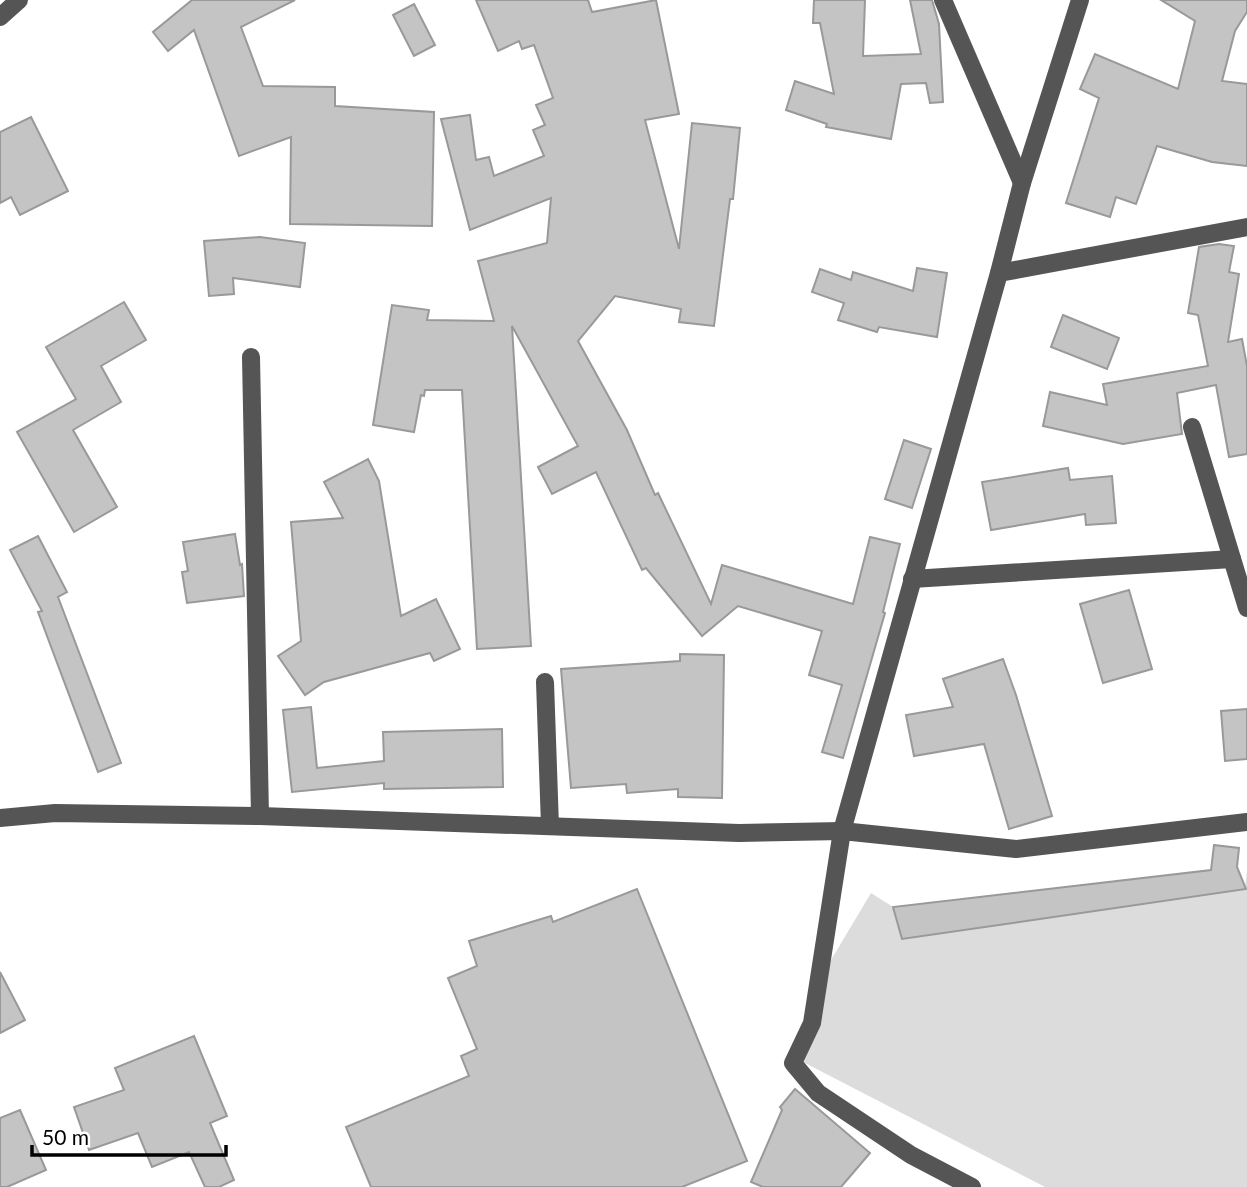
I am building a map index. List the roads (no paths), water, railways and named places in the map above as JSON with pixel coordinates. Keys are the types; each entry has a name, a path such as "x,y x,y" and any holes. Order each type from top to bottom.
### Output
{"street":[{"path":"0,17 19,0"},
{"path":"943,0 1022,183"},
{"path":"972,1187 911,1155 818,1093 793,1063 812,1023 842,831 1022,183 1080,0"},
{"path":"999,273 1247,227"},
{"path":"251,357 260,816"},
{"path":"1192,427 1247,608"},
{"path":"912,579 1231,559"},
{"path":"545,682 550,826"},
{"path":"0,818 55,813 260,816 739,834 842,831 1016,849 1247,822"}]}
